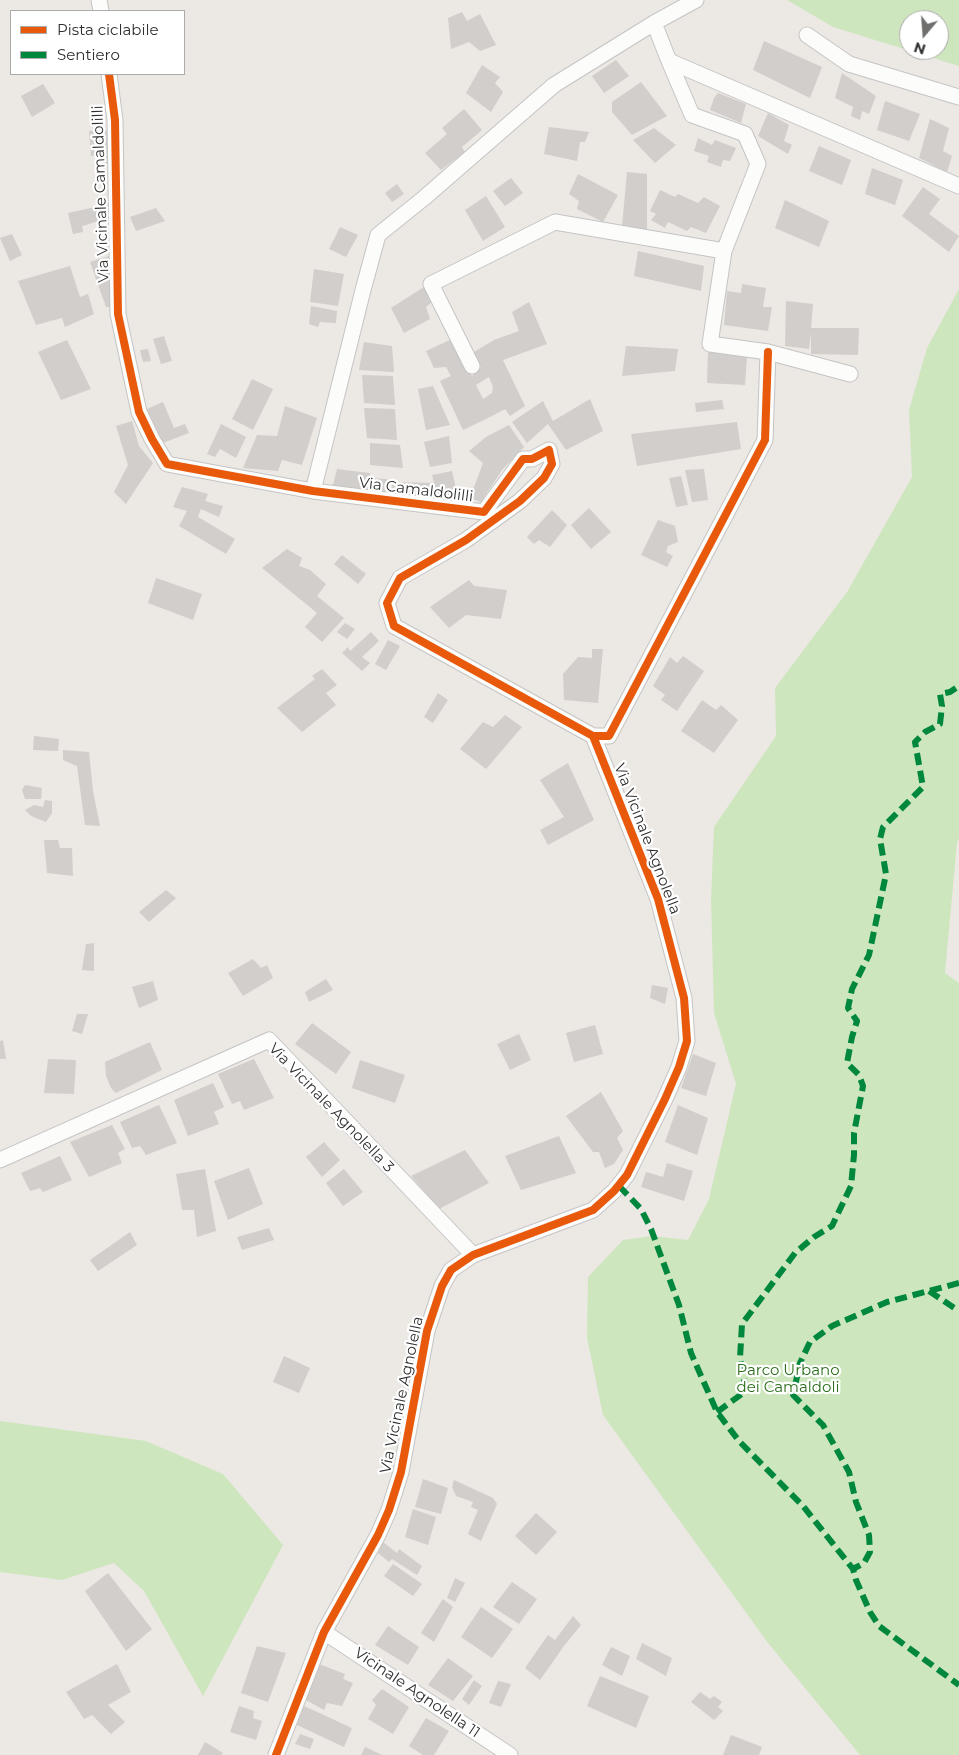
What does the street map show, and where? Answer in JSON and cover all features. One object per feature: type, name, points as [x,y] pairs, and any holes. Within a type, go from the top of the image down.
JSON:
[{"type":"street","points":[[313,491],[362,290],[378,235],[424,198],[554,85],[654,23],[696,0]]},
{"type":"street","points":[[654,23],[692,114],[745,134],[758,164],[724,251],[710,344],[768,352],[850,374]]},
{"type":"street","points":[[807,35],[849,64],[959,97]]},
{"type":"street","points":[[669,62],[959,186]]},
{"type":"street","name":"Via Vicinale Camaldolilli","points":[[109,75],[115,120],[118,314]]},
{"type":"street","points":[[472,366],[431,284],[555,222],[724,251]]},
{"type":"street","name":"Via Camaldolilli","points":[[118,314],[139,412],[167,464],[313,491],[484,512],[523,459],[532,459],[549,450],[552,464],[544,478],[526,495],[466,540],[400,578],[387,603],[394,626],[594,736]]},
{"type":"street","points":[[594,736],[609,736],[765,440],[768,352]]},
{"type":"street","name":"Via Vicinale Agnolella","points":[[277,1755],[324,1632],[378,1535],[389,1510],[401,1472],[427,1331],[442,1286],[451,1270],[473,1255],[593,1210],[614,1192],[627,1175],[679,1067],[687,1041],[684,998],[658,899],[594,736]]},
{"type":"street","name":"Via Vicinale Agnolella 3","points":[[0,1160],[269,1040],[473,1255]]},
{"type":"street","name":"Vicinale Agnolella 11","points":[[324,1632],[510,1755]]},
{"type":"green space","points":[[787,0],[959,0],[959,66],[940,60],[949,60],[949,10],[899,10],[899,47],[833,27]]},
{"type":"green space","name":"Parco Urbano dei Camaldoli","points":[[959,289],[959,838],[945,973],[959,983],[959,1755],[860,1755],[768,1643],[603,1415],[587,1338],[588,1277],[623,1240],[652,1236],[688,1240],[709,1199],[736,1084],[714,1013],[711,899],[714,827],[776,736],[775,688],[847,592],[912,477],[909,410],[927,348]]},
{"type":"green space","points":[[0,1421],[146,1441],[223,1474],[283,1545],[203,1696],[144,1591],[114,1563],[62,1580],[0,1572]]},
{"type":"building","points":[[462,12],[467,21],[480,14],[496,45],[480,51],[469,42],[451,49],[448,18]]},
{"type":"building","points":[[764,41],[822,67],[810,98],[753,70]]},
{"type":"building","points":[[616,60],[629,76],[604,93],[592,76]]},
{"type":"building","points":[[482,65],[500,77],[495,83],[503,92],[491,112],[466,93]]},
{"type":"building","points":[[842,73],[876,96],[869,114],[862,111],[860,120],[851,116],[853,107],[835,98]]},
{"type":"building","points":[[641,82],[667,116],[632,135],[612,112],[612,102]]},
{"type":"building","points":[[43,84],[55,103],[32,117],[21,96]]},
{"type":"building","points":[[718,93],[746,104],[741,123],[710,110]]},
{"type":"building","points":[[885,101],[920,114],[909,141],[877,130]]},
{"type":"building","points":[[464,109],[482,130],[462,147],[465,152],[441,170],[425,153],[447,134],[442,128]]},
{"type":"building","points":[[768,113],[789,125],[784,141],[792,145],[788,154],[758,136]]},
{"type":"building","points":[[930,119],[949,128],[943,151],[952,156],[947,172],[919,158]]},
{"type":"building","points":[[549,127],[589,132],[585,142],[580,142],[577,161],[544,154]]},
{"type":"building","points":[[654,128],[676,145],[655,163],[633,140]]},
{"type":"building","points":[[110,130],[111,164],[102,163],[103,155],[91,156],[89,131]]},
{"type":"building","points":[[698,138],[712,145],[715,140],[736,148],[730,161],[723,160],[721,167],[707,162],[709,156],[694,151]]},
{"type":"building","points":[[819,146],[851,160],[842,185],[809,171]]},
{"type":"building","points":[[872,168],[903,180],[895,205],[865,194]]},
{"type":"building","points":[[627,172],[647,174],[647,230],[622,226]]},
{"type":"building","points":[[578,174],[618,195],[603,222],[577,209],[579,201],[569,194]]},
{"type":"building","points":[[511,178],[523,193],[505,206],[493,191]]},
{"type":"building","points":[[397,184],[404,194],[392,202],[385,193]]},
{"type":"building","points":[[923,187],[940,199],[929,214],[959,236],[949,252],[902,216]]},
{"type":"building","points":[[660,190],[675,197],[678,194],[698,203],[704,197],[720,206],[706,233],[691,227],[687,231],[668,222],[665,228],[651,220],[656,214],[650,211]]},
{"type":"building","points":[[486,196],[505,227],[483,241],[465,210]]},
{"type":"building","points":[[785,200],[829,221],[819,247],[775,228]]},
{"type":"building","points":[[109,204],[109,218],[82,226],[83,232],[73,234],[68,213]]},
{"type":"building","points":[[156,208],[165,221],[136,231],[130,217]]},
{"type":"building","points":[[340,227],[358,235],[346,257],[329,249]]},
{"type":"building","points":[[12,234],[22,255],[10,261],[0,238]]},
{"type":"building","points":[[638,251],[704,266],[701,291],[634,276]]},
{"type":"building","points":[[109,256],[111,307],[106,307],[90,262]]},
{"type":"building","points":[[70,266],[80,297],[88,294],[94,314],[65,327],[62,318],[36,325],[18,281]]},
{"type":"building","points":[[314,269],[344,274],[338,306],[310,302]]},
{"type":"building","points":[[742,284],[766,288],[763,307],[772,307],[768,331],[724,325],[727,291],[741,293]]},
{"type":"building","points":[[424,287],[433,301],[426,307],[430,319],[404,333],[391,308]]},
{"type":"building","points":[[786,301],[813,304],[811,328],[859,328],[858,355],[811,354],[811,332],[809,349],[785,346]]},
{"type":"building","points":[[529,302],[547,344],[503,360],[525,406],[510,416],[505,409],[463,430],[440,381],[451,376],[446,367],[434,368],[426,351],[452,339],[472,376],[481,368],[474,352],[494,340],[519,331],[512,312]],"holes":[[[489,377],[493,387],[492,393],[483,399],[476,385]]]},
{"type":"building","points":[[311,306],[337,311],[336,323],[320,322],[318,327],[309,324]]},
{"type":"building","points":[[164,336],[172,361],[161,364],[153,339]]},
{"type":"building","points":[[67,340],[91,389],[61,400],[38,352]]},
{"type":"building","points":[[364,342],[392,346],[394,372],[359,370]]},
{"type":"building","points":[[626,346],[678,349],[675,371],[622,376]]},
{"type":"building","points":[[148,349],[151,361],[143,362],[140,350]]},
{"type":"building","points":[[708,352],[747,357],[745,385],[707,383]]},
{"type":"building","points":[[362,375],[393,376],[395,405],[364,403]]},
{"type":"building","points":[[252,379],[273,389],[253,430],[232,419]]},
{"type":"building","points":[[433,386],[450,425],[426,430],[418,389]]},
{"type":"building","points":[[590,399],[603,431],[566,450],[548,424],[527,443],[512,422],[543,401],[553,421]]},
{"type":"building","points":[[722,400],[724,409],[696,412],[695,403]]},
{"type":"building","points":[[163,402],[174,428],[185,424],[189,433],[163,443],[147,409]]},
{"type":"building","points":[[285,406],[317,418],[302,465],[282,460],[278,471],[243,468],[257,435],[277,436]]},
{"type":"building","points":[[364,408],[395,409],[397,440],[367,438]]},
{"type":"building","points":[[132,421],[139,446],[153,463],[126,504],[114,492],[128,465],[116,426]]},
{"type":"building","points":[[737,422],[741,449],[637,466],[631,434]]},
{"type":"building","points":[[221,424],[246,437],[236,458],[220,449],[215,457],[207,454]]},
{"type":"building","points":[[509,425],[524,447],[502,470],[481,502],[470,498],[483,463],[469,451],[486,437]]},
{"type":"building","points":[[449,436],[452,463],[430,467],[424,442]]},
{"type":"building","points":[[370,443],[400,445],[403,468],[370,465]]},
{"type":"building","points":[[337,469],[370,473],[370,478],[387,479],[386,493],[333,485]]},
{"type":"building","points":[[704,469],[708,500],[692,502],[685,470]]},
{"type":"building","points":[[452,471],[458,498],[391,493],[393,482],[434,483],[432,475]]},
{"type":"building","points":[[681,476],[688,505],[676,507],[669,478]]},
{"type":"building","points":[[182,487],[208,494],[205,501],[223,506],[219,517],[201,509],[198,517],[235,539],[226,554],[179,526],[187,511],[173,507]]},
{"type":"building","points":[[589,508],[611,532],[591,549],[571,525]]},
{"type":"building","points":[[552,510],[567,525],[550,547],[539,540],[534,544],[527,537]]},
{"type":"building","points":[[658,520],[675,526],[678,542],[668,546],[666,552],[673,556],[667,567],[641,555]]},
{"type":"building","points":[[287,549],[302,558],[299,566],[310,570],[326,584],[317,596],[344,618],[322,642],[305,627],[317,613],[262,568]]},
{"type":"building","points":[[342,555],[366,574],[358,584],[334,564]]},
{"type":"building","points":[[156,578],[202,594],[193,620],[148,603]]},
{"type":"building","points":[[469,580],[474,586],[507,590],[501,619],[466,615],[449,628],[430,607]]},
{"type":"building","points":[[345,623],[355,629],[347,639],[337,632]]},
{"type":"building","points":[[371,632],[379,641],[362,657],[370,663],[362,671],[342,653],[348,647],[350,651]]},
{"type":"building","points":[[388,640],[400,646],[386,670],[375,664]]},
{"type":"building","points":[[592,649],[603,649],[598,703],[564,700],[563,674],[578,657],[592,658]]},
{"type":"building","points":[[683,656],[704,671],[677,711],[661,700],[665,695],[653,686],[670,657],[677,663]]},
{"type":"building","points":[[322,669],[337,685],[326,693],[336,705],[302,732],[277,708],[315,679],[312,676]]},
{"type":"building","points":[[438,693],[448,700],[433,723],[424,717]]},
{"type":"building","points":[[702,700],[716,710],[721,705],[738,720],[714,753],[681,731]]},
{"type":"building","points":[[505,715],[522,727],[486,769],[460,749],[483,722],[493,727]]},
{"type":"building","points":[[34,736],[59,739],[58,751],[33,750]]},
{"type":"building","points":[[63,750],[89,752],[93,791],[100,826],[85,825],[77,766],[63,760]]},
{"type":"building","points":[[568,763],[594,820],[548,845],[540,830],[564,817],[540,780]]},
{"type":"building","points":[[25,785],[42,788],[41,799],[25,799],[22,790]]},
{"type":"building","points":[[45,800],[52,801],[52,813],[46,822],[31,816],[25,810],[34,805],[43,807]]},
{"type":"building","points":[[44,840],[58,840],[60,848],[72,848],[73,876],[47,873]]},
{"type":"building","points":[[166,890],[176,898],[149,922],[139,912]]},
{"type":"building","points":[[94,943],[94,971],[82,970],[86,944]]},
{"type":"building","points":[[253,959],[261,968],[267,965],[273,978],[243,996],[228,973]]},
{"type":"building","points":[[326,979],[333,990],[309,1002],[305,992]]},
{"type":"building","points":[[153,981],[158,1000],[139,1008],[132,987]]},
{"type":"building","points":[[652,985],[668,988],[665,1004],[650,998]]},
{"type":"building","points":[[77,1014],[88,1014],[82,1034],[72,1031]]},
{"type":"building","points":[[312,1023],[351,1052],[336,1074],[295,1044]]},
{"type":"building","points":[[595,1025],[603,1054],[574,1062],[566,1033]]},
{"type":"building","points":[[519,1034],[531,1060],[510,1070],[497,1044]]},
{"type":"building","points":[[3,1040],[6,1059],[0,1059],[0,1041]]},
{"type":"building","points":[[150,1042],[162,1070],[116,1093],[111,1088],[106,1076],[105,1062]]},
{"type":"building","points":[[693,1054],[716,1063],[706,1096],[681,1088]]},
{"type":"building","points":[[48,1059],[76,1060],[74,1094],[44,1093]]},
{"type":"building","points":[[254,1059],[274,1098],[244,1110],[240,1101],[232,1104],[218,1074]]},
{"type":"building","points":[[360,1060],[405,1075],[395,1103],[352,1088]]},
{"type":"building","points":[[213,1083],[224,1107],[214,1112],[219,1124],[188,1136],[174,1100]]},
{"type":"building","points":[[601,1092],[623,1131],[617,1138],[623,1150],[614,1164],[605,1168],[599,1152],[593,1152],[566,1116]]},
{"type":"building","points":[[159,1105],[177,1143],[146,1155],[140,1146],[132,1148],[120,1122]]},
{"type":"building","points":[[678,1105],[708,1118],[697,1155],[665,1142]]},
{"type":"building","points":[[112,1125],[125,1149],[118,1153],[122,1163],[89,1177],[70,1142]]},
{"type":"building","points":[[559,1136],[576,1173],[521,1190],[505,1156]]},
{"type":"building","points":[[324,1142],[340,1160],[322,1177],[306,1157]]},
{"type":"building","points":[[465,1150],[489,1183],[439,1209],[411,1176]]},
{"type":"building","points":[[60,1156],[72,1180],[43,1192],[40,1188],[30,1191],[21,1173]]},
{"type":"building","points":[[667,1163],[693,1171],[684,1201],[641,1187],[646,1172],[663,1177]]},
{"type":"building","points":[[249,1168],[263,1204],[228,1220],[214,1181]]},
{"type":"building","points":[[205,1169],[216,1231],[197,1237],[194,1210],[182,1210],[176,1174]]},
{"type":"building","points":[[344,1169],[363,1192],[343,1206],[326,1183]]},
{"type":"building","points":[[269,1228],[274,1240],[242,1250],[237,1237]]},
{"type":"building","points":[[130,1232],[137,1245],[98,1271],[90,1260]]},
{"type":"building","points":[[284,1356],[310,1368],[299,1393],[273,1382]]},
{"type":"building","points":[[423,1479],[448,1488],[441,1514],[415,1507]]},
{"type":"building","points":[[454,1480],[493,1498],[497,1504],[481,1541],[468,1534],[478,1510],[471,1507],[473,1502],[456,1496],[452,1487]]},
{"type":"building","points":[[413,1509],[436,1517],[428,1545],[405,1537]]},
{"type":"building","points":[[536,1513],[557,1532],[536,1555],[515,1536]]},
{"type":"building","points":[[383,1542],[397,1553],[399,1549],[422,1566],[417,1575],[392,1559],[389,1562],[378,1553]]},
{"type":"building","points":[[393,1564],[422,1584],[413,1596],[384,1576]]},
{"type":"building","points":[[108,1573],[152,1629],[126,1651],[85,1591]]},
{"type":"building","points":[[455,1578],[465,1583],[455,1602],[447,1598]]},
{"type":"building","points":[[512,1582],[537,1599],[519,1624],[493,1607]]},
{"type":"building","points":[[443,1599],[453,1607],[434,1642],[421,1633]]},
{"type":"building","points":[[481,1607],[513,1629],[492,1658],[461,1637]]},
{"type":"building","points":[[573,1616],[581,1625],[540,1680],[525,1668],[548,1635],[555,1640]]},
{"type":"building","points":[[388,1626],[419,1647],[408,1665],[375,1645]]},
{"type":"building","points":[[642,1643],[672,1658],[666,1676],[636,1659]]},
{"type":"building","points":[[257,1646],[286,1653],[268,1702],[241,1693]]},
{"type":"building","points":[[611,1647],[630,1656],[622,1676],[602,1665]]},
{"type":"building","points":[[448,1658],[473,1676],[453,1701],[428,1685]]},
{"type":"building","points":[[117,1664],[131,1692],[108,1705],[125,1722],[111,1734],[92,1715],[84,1719],[66,1692]]},
{"type":"building","points":[[319,1664],[345,1674],[343,1679],[353,1683],[342,1706],[327,1703],[324,1710],[304,1699]]},
{"type":"building","points":[[600,1676],[649,1696],[636,1728],[587,1706]]},
{"type":"building","points":[[474,1680],[482,1686],[469,1705],[462,1699]]},
{"type":"building","points":[[498,1681],[511,1684],[501,1707],[489,1703]]},
{"type":"building","points":[[382,1689],[409,1707],[393,1734],[368,1719],[376,1705],[372,1700]]},
{"type":"building","points":[[700,1692],[710,1699],[714,1696],[722,1702],[718,1707],[723,1711],[714,1720],[691,1702]]},
{"type":"building","points":[[239,1706],[254,1711],[253,1718],[262,1721],[256,1740],[230,1732]]},
{"type":"building","points":[[304,1706],[352,1728],[344,1747],[297,1725]]},
{"type":"building","points":[[426,1718],[449,1731],[434,1755],[423,1755],[409,1746]]},
{"type":"building","points":[[300,1734],[314,1739],[310,1749],[295,1744]]},
{"type":"building","points":[[731,1735],[762,1747],[759,1755],[723,1755]]},
{"type":"building","points":[[205,1742],[223,1753],[221,1755],[198,1755]]},
{"type":"building","points":[[365,1747],[382,1755],[361,1755]]},
{"type":"marked path","points":[[717,1412],[746,1391],[740,1358],[742,1324],[795,1253],[814,1237],[832,1226],[851,1186],[854,1133],[863,1086],[859,1075],[847,1063],[857,1021],[848,1008],[852,989],[869,955],[886,874],[880,839],[883,827],[923,787],[915,742],[925,732],[940,724],[942,706],[940,694],[950,692],[959,686]]},
{"type":"marked path","points":[[619,1186],[641,1209],[651,1229],[679,1305],[691,1353],[717,1412],[739,1441],[803,1506],[853,1569]]},
{"type":"marked path","points":[[959,1283],[887,1302],[832,1326],[810,1342],[800,1363],[793,1395],[823,1425],[849,1472],[856,1502],[869,1535],[870,1552],[864,1563],[853,1569],[870,1612],[879,1626],[959,1685]]},
{"type":"marked path","points":[[929,1291],[959,1311]]},
{"type":"cycle path","points":[[109,75],[115,120],[118,314],[139,412],[167,464],[313,491],[484,512],[523,459],[532,459],[549,450],[552,464],[544,478],[520,501],[466,540],[400,578],[387,603],[394,626],[593,736],[609,736],[765,440],[768,352]]},
{"type":"cycle path","points":[[276,1755],[324,1632],[378,1535],[389,1510],[401,1472],[427,1331],[442,1286],[451,1270],[473,1255],[593,1210],[614,1191],[627,1175],[679,1067],[687,1041],[684,998],[658,899],[593,736]]}]
